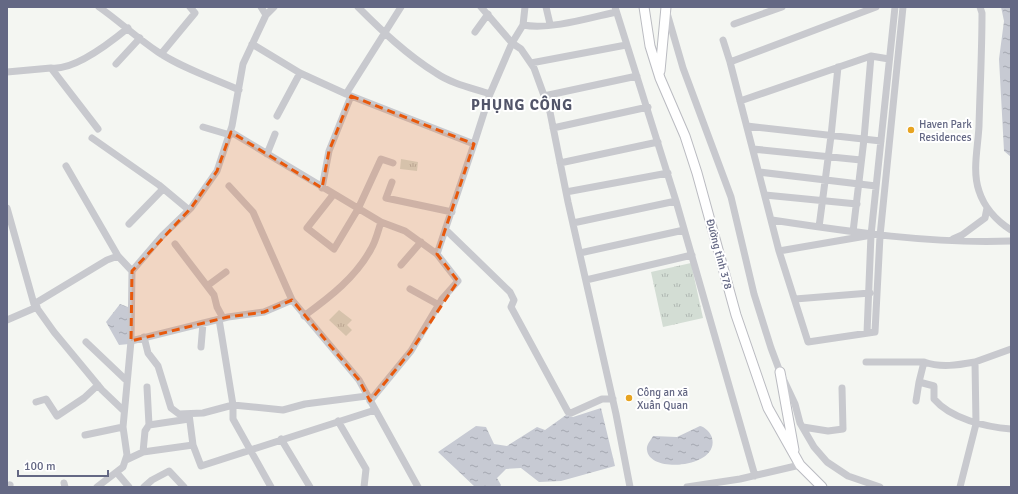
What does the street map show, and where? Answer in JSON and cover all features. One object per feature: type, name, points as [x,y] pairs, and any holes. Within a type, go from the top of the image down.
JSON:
[{"type":"main road","name":"Đường tỉnh 378","points":[[644,7],[650,46],[660,78],[685,136],[697,173],[736,315],[768,408],[800,465],[822,487]]},
{"type":"main road","points":[[660,78],[666,7]]},
{"type":"main road","points":[[780,372],[795,456]]},
{"type":"street","points":[[99,7],[161,54],[203,75],[239,90]]},
{"type":"street","points":[[161,54],[195,14],[190,7]]},
{"type":"street","points":[[261,7],[266,14]]},
{"type":"street","points":[[97,487],[123,467],[127,455],[123,427],[131,341],[132,271],[162,236],[189,210],[217,171],[230,133],[243,64],[266,14],[274,7]]},
{"type":"street","points":[[358,7],[385,34],[436,73],[451,81],[490,94]]},
{"type":"street","points":[[322,188],[329,151],[349,95],[385,34],[388,25],[402,7]]},
{"type":"street","points":[[481,7],[531,63],[550,112],[566,192],[613,399],[630,487]]},
{"type":"street","points":[[437,254],[490,94],[512,43],[523,25],[525,7]]},
{"type":"street","points":[[546,7],[550,24]]},
{"type":"street","points":[[666,7],[683,68],[731,197],[754,294],[780,372],[795,404],[803,427],[814,447],[827,462],[848,476],[880,487]]},
{"type":"street","points":[[734,24],[782,7]]},
{"type":"street","points":[[730,62],[876,7]]},
{"type":"street","points":[[867,333],[867,293],[871,235],[894,7]]},
{"type":"street","points":[[723,40],[779,251],[808,342],[875,332],[880,236],[903,7]]},
{"type":"street","points":[[980,7],[982,13],[981,69],[976,171],[978,190],[987,208],[1002,224],[1011,230]]},
{"type":"street","points":[[523,25],[532,26],[550,24],[616,10],[668,173],[755,476]]},
{"type":"street","points":[[476,32],[488,14]]},
{"type":"street","points":[[7,72],[51,68],[59,69],[73,64],[106,47],[128,28]]},
{"type":"street","points":[[116,64],[140,38]]},
{"type":"street","points":[[252,44],[300,74],[474,144]]},
{"type":"street","points":[[531,63],[626,44]]},
{"type":"street","points":[[740,101],[870,56],[888,59]]},
{"type":"street","points":[[853,232],[864,139],[870,56]]},
{"type":"street","points":[[820,227],[838,67]]},
{"type":"street","points":[[51,68],[98,129]]},
{"type":"street","points":[[277,116],[300,74]]},
{"type":"street","points":[[544,96],[637,76]]},
{"type":"street","points":[[553,128],[648,107]]},
{"type":"street","points":[[747,126],[881,141]]},
{"type":"street","points":[[149,425],[189,417],[233,405],[283,410],[305,404],[369,399],[411,351],[439,305],[458,281],[437,254],[405,231],[381,222],[230,133],[203,127]]},
{"type":"street","points":[[267,154],[275,134]]},
{"type":"street","points":[[92,138],[163,189],[189,210]]},
{"type":"street","points":[[560,162],[658,142]]},
{"type":"street","points":[[753,149],[861,160]]},
{"type":"street","points":[[333,195],[307,228],[334,249],[358,209],[381,159],[393,163]]},
{"type":"street","points":[[66,166],[118,256],[132,271]]},
{"type":"street","points":[[759,172],[876,186]]},
{"type":"street","points":[[566,192],[668,173]]},
{"type":"street","points":[[392,182],[386,198],[452,212]]},
{"type":"street","points":[[229,186],[253,212],[292,300],[358,380],[418,487]]},
{"type":"street","points":[[129,224],[163,189]]},
{"type":"street","points":[[765,195],[856,204]]},
{"type":"street","points":[[573,223],[676,201]]},
{"type":"street","points":[[7,208],[35,306],[54,332],[98,385],[124,411]]},
{"type":"street","points":[[949,240],[962,235],[985,218],[987,208]]},
{"type":"street","points":[[772,220],[880,236],[949,240],[1011,241]]},
{"type":"street","points":[[304,316],[333,295],[355,272],[372,247],[381,222]]},
{"type":"street","points":[[446,230],[510,292],[514,300],[510,307],[568,412],[571,413],[602,398],[613,399]]},
{"type":"street","points":[[580,253],[684,230]]},
{"type":"street","points":[[779,251],[871,235]]},
{"type":"street","points":[[401,265],[421,242]]},
{"type":"street","points":[[174,244],[214,295],[221,319],[233,405],[233,419],[271,487]]},
{"type":"street","points":[[586,280],[692,255]]},
{"type":"street","points":[[7,320],[35,306],[107,260],[118,256]]},
{"type":"street","points":[[207,286],[226,272]]},
{"type":"street","points":[[410,289],[439,305]]},
{"type":"street","points":[[795,299],[876,292]]},
{"type":"street","points":[[131,341],[221,319],[264,312],[292,300]]},
{"type":"street","points":[[201,347],[203,323]]},
{"type":"street","points":[[144,337],[148,353],[158,366],[171,408],[179,414],[189,417]]},
{"type":"street","points":[[86,342],[127,381]]},
{"type":"street","points":[[866,362],[924,362],[934,365],[954,366],[975,362],[1011,349]]},
{"type":"street","points":[[916,401],[918,382],[924,362]]},
{"type":"street","points":[[960,487],[976,424],[975,362]]},
{"type":"street","points":[[918,382],[934,386],[934,399],[941,407],[976,424],[1011,429]]},
{"type":"street","points":[[36,402],[46,399],[57,416],[84,398],[98,385]]},
{"type":"street","points":[[144,452],[145,431],[149,425],[147,387]]},
{"type":"street","points":[[803,427],[828,431],[843,429],[842,388]]},
{"type":"street","points":[[189,417],[194,445],[201,466],[375,410]]},
{"type":"street","points":[[338,421],[366,469],[364,487]]},
{"type":"street","points":[[85,435],[123,427]]},
{"type":"street","points":[[281,439],[310,487]]},
{"type":"street","points":[[126,460],[144,452],[194,445]]},
{"type":"street","points":[[686,487],[755,476],[800,465]]},
{"type":"street","points":[[144,487],[152,480],[168,471],[184,487]]},
{"type":"street","points":[[117,473],[129,487]]},
{"type":"highlighted area","points":[[351,96],[474,144],[437,254],[458,281],[411,351],[370,401],[359,380],[292,300],[264,312],[228,317],[131,341],[132,271],[191,208],[217,171],[231,132],[322,188],[329,151]]},
{"type":"green space","points":[[401,159],[418,162],[417,171],[400,169]]},
{"type":"green space","points":[[691,263],[703,318],[663,327],[651,272]]},
{"type":"green space","points":[[339,310],[352,320],[347,325],[352,330],[346,336],[329,320]]},
{"type":"water","points":[[1001,7],[1011,7],[1011,157],[1004,151],[999,59],[1004,21]]},
{"type":"water","points":[[120,304],[128,307],[129,344],[119,345],[106,322]]},
{"type":"water","points":[[601,408],[615,466],[561,481],[539,482],[521,468],[506,469],[497,478],[501,485],[500,487],[475,487],[438,452],[476,426],[486,427],[494,444],[507,446],[537,427],[545,430],[566,415],[573,417]]},
{"type":"water","points":[[700,426],[708,430],[712,438],[712,448],[706,456],[695,461],[671,465],[651,458],[647,448],[653,436],[677,437]]},
{"type":"place","name":"Haven Park Residences","points":[[911,130]]},
{"type":"place","name":"Công an xã Xuân Quan","points":[[629,398]]},
{"type":"district","name":"PHỤNG CÔNG","points":[[522,105]]}]
